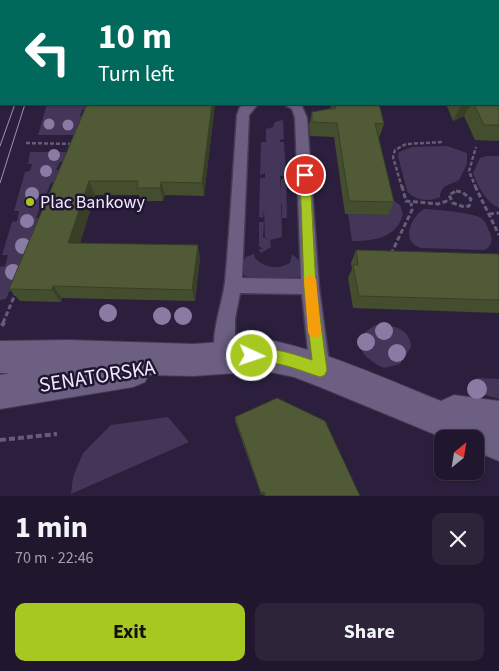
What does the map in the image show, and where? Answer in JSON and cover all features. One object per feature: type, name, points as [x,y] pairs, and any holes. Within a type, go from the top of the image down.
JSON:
[{"type":"street","name":"SENATORSKA","points":[[1,341],[209,359]]},
{"type":"street","name":"SENATORSKA","points":[[0,392],[209,359],[265,355],[294,361],[320,370],[499,442]]},
{"type":"street","name":"SENATORSKA","points":[[418,408],[499,419]]},
{"type":"lane","points":[[209,359],[226,319],[234,285],[243,115],[244,110],[251,105]]},
{"type":"lane","points":[[292,105],[297,107],[301,118],[310,287],[320,370]]},
{"type":"lane","points":[[234,285],[310,287]]},
{"type":"path","points":[[443,142],[406,144],[400,146],[393,154],[404,198],[411,203],[438,204],[450,200]]},
{"type":"path","points":[[26,144],[77,144],[74,153]]},
{"type":"path","points":[[476,147],[469,171],[499,235]]},
{"type":"path","points":[[462,192],[471,199],[472,203],[464,207],[453,204],[450,200],[452,193],[462,192]]},
{"type":"path","points":[[391,254],[412,210],[411,203]]},
{"type":"path","points":[[488,214],[499,214]]},
{"type":"path","points":[[1,341],[17,289]]},
{"type":"path","points":[[0,440],[57,434]]},
{"type":"shaded area","points":[[47,105],[84,106],[86,108],[82,110],[80,116],[83,116],[75,135],[38,135]]},
{"type":"shaded area","points":[[283,120],[284,139],[280,140],[280,142],[284,142],[286,176],[280,176],[280,192],[281,179],[286,179],[287,218],[282,218],[282,204],[276,201],[281,204],[282,237],[270,240],[271,247],[261,253],[260,249],[263,249],[259,246],[259,222],[264,222],[263,237],[268,239],[265,237],[264,210],[263,218],[259,217],[260,178],[265,178],[265,173],[260,175],[261,142],[266,142],[266,129],[273,127],[275,122]]},
{"type":"shaded area","points":[[447,146],[467,153],[467,164],[459,180],[444,187],[440,197],[436,199],[422,200],[414,197],[407,191],[398,156],[399,152],[412,147]]},
{"type":"shaded area","points":[[30,152],[68,152],[64,162],[60,162],[56,170],[61,170],[55,182],[51,183],[46,194],[50,194],[44,208],[40,208],[36,218],[40,218],[6,299],[0,300],[0,267],[5,266],[8,255],[2,255],[12,222],[17,221],[19,211],[14,211],[25,172],[30,171],[32,164],[28,164]]},
{"type":"shaded area","points":[[499,156],[499,208],[483,194],[473,173],[480,158]]},
{"type":"shaded area","points":[[391,199],[400,205],[403,214],[396,228],[384,237],[352,241],[348,214],[387,215]]},
{"type":"shaded area","points":[[424,209],[444,210],[481,218],[490,233],[492,241],[490,245],[485,250],[421,248],[414,245],[409,234],[410,229],[415,217]]},
{"type":"shaded area","points":[[254,254],[255,258],[267,266],[281,267],[290,263],[292,254],[302,263],[302,275],[298,278],[283,281],[256,279],[244,275],[242,264],[246,257]]},
{"type":"shaded area","points":[[376,325],[400,329],[408,336],[411,347],[400,364],[384,368],[364,354],[360,342],[362,336]]},
{"type":"shaded area","points":[[477,378],[499,379],[499,399],[471,391],[469,386]]},
{"type":"shaded area","points":[[168,417],[189,442],[71,494],[73,477],[83,453],[111,425]]},
{"type":"building","points":[[87,105],[212,105],[202,183],[161,182],[160,188],[137,188],[138,181],[89,181],[68,243],[198,245],[192,290],[53,286],[52,290],[9,289]]},
{"type":"building","points":[[335,105],[379,105],[384,124],[375,123],[394,202],[349,201],[337,123],[312,122],[312,112],[336,108]]},
{"type":"building","points":[[474,105],[499,105],[499,125],[484,125]]},
{"type":"building","points":[[356,250],[498,254],[499,300],[359,296],[353,265],[358,265]]},
{"type":"building","points":[[277,398],[325,421],[360,496],[265,496],[264,492],[261,493],[235,417]]},
{"type":"tram line","points":[[0,146],[15,105]]},
{"type":"tram line","points":[[0,183],[25,105]]},
{"type":"slow traffic","points":[[310,279],[315,332]]},
{"type":"place","name":"Plac Bankowy","points":[[30,202]]},
{"type":"route","points":[[252,356],[265,355],[294,361],[320,370],[310,287],[305,175]]}]
